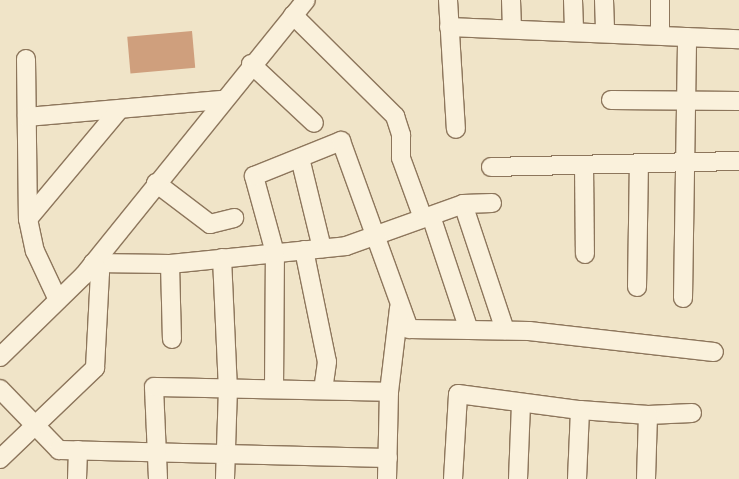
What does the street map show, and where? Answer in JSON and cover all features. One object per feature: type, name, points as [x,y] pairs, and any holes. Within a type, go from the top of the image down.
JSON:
[{"type":"street","points":[[0,357],[93,263],[251,64],[306,0]]},
{"type":"street","points":[[448,0],[456,129]]},
{"type":"street","points":[[511,0],[512,29]]},
{"type":"street","points":[[572,0],[574,32]]},
{"type":"street","points":[[604,0],[605,33]]},
{"type":"street","points":[[660,0],[660,36]]},
{"type":"street","points":[[293,15],[395,116],[401,135],[401,158],[427,217],[469,330]]},
{"type":"street","points":[[449,27],[739,39]]},
{"type":"street","points":[[683,298],[687,37]]},
{"type":"street","points":[[26,59],[28,219],[35,251],[58,300]]},
{"type":"street","points":[[251,64],[314,123]]},
{"type":"street","points":[[27,117],[223,100]]},
{"type":"street","points":[[611,100],[739,101]]},
{"type":"street","points":[[28,219],[120,108]]},
{"type":"street","points":[[274,389],[275,253],[254,176],[341,141],[373,237],[409,329],[505,330],[714,352]]},
{"type":"street","points":[[300,158],[322,248]]},
{"type":"street","points":[[491,167],[739,161]]},
{"type":"street","points":[[637,288],[639,164]]},
{"type":"street","points":[[584,165],[586,254]]},
{"type":"street","points":[[156,183],[210,224],[234,218]]},
{"type":"street","points":[[93,263],[170,264],[346,246],[463,204],[492,203]]},
{"type":"street","points":[[463,204],[505,330]]},
{"type":"street","points":[[304,250],[327,362],[323,390]]},
{"type":"street","points":[[222,258],[228,388],[224,454],[225,479]]},
{"type":"street","points":[[0,459],[95,368],[100,273],[93,263]]},
{"type":"street","points":[[170,264],[172,340]]},
{"type":"street","points":[[387,479],[389,392],[400,304]]},
{"type":"street","points":[[158,479],[154,387],[389,392]]},
{"type":"street","points":[[0,389],[59,450],[388,458]]},
{"type":"street","points":[[453,479],[458,394],[580,410],[648,415],[692,412]]},
{"type":"street","points":[[518,479],[521,403]]},
{"type":"street","points":[[577,479],[580,410]]},
{"type":"street","points":[[646,479],[648,415]]},
{"type":"street","points":[[78,450],[78,479]]},
{"type":"building","points":[[192,31],[195,68],[130,74],[127,37]]}]
